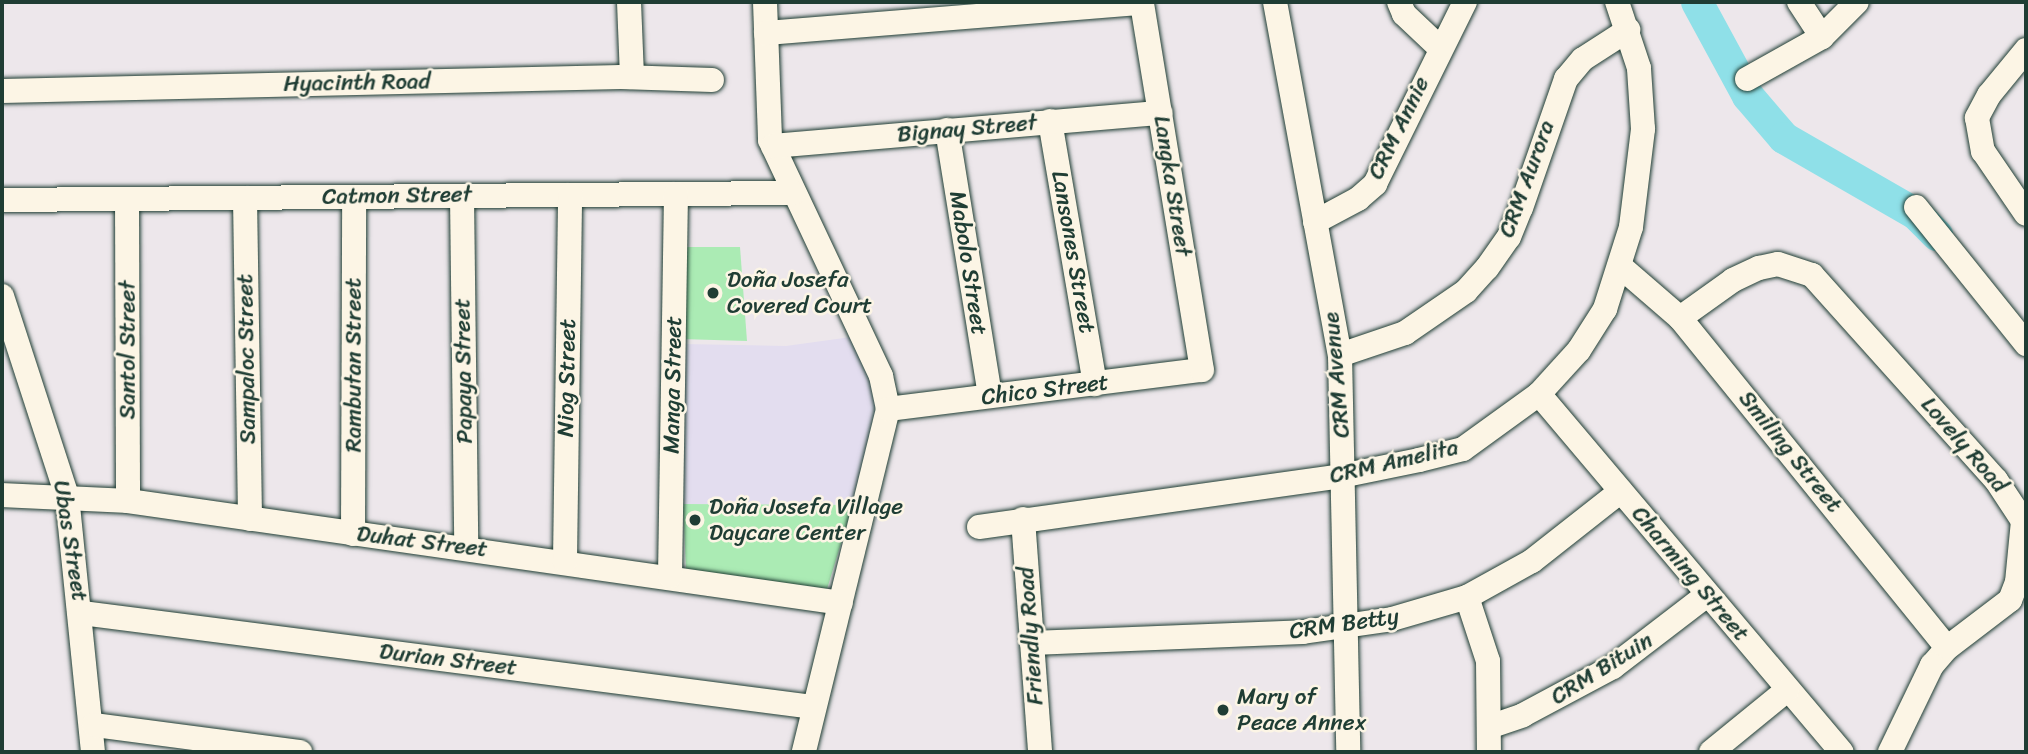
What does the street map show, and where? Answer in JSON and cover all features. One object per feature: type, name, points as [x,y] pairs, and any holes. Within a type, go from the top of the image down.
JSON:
[{"type":"street","points":[[629,2],[632,77]]},
{"type":"street","points":[[765,2],[773,146],[881,376],[888,409],[804,752]]},
{"type":"street","points":[[766,33],[1142,2]]},
{"type":"street","name":"Langka Street","points":[[1142,2],[1202,370]]},
{"type":"street","name":"CRM Avenue","points":[[1275,2],[1340,355],[1345,438],[1341,475],[1349,752]]},
{"type":"street","points":[[1399,2],[1404,14],[1439,47]]},
{"type":"street","name":"CRM Annie","points":[[1315,222],[1350,205],[1375,184],[1439,47],[1465,2]]},
{"type":"street","name":"CRM Amelita","points":[[979,527],[1341,475],[1463,449],[1539,394],[1579,350],[1605,309],[1621,267],[1643,129],[1639,68],[1618,2]]},
{"type":"street","points":[[1799,2],[1822,37]]},
{"type":"street","points":[[1747,79],[1822,37],[1857,2]]},
{"type":"street","name":"CRM Aurora","points":[[1340,355],[1405,332],[1466,291],[1487,268],[1517,217],[1566,79],[1599,47],[1628,30]]},
{"type":"street","points":[[2026,50],[1989,95],[1977,118],[1983,151],[2026,214]]},
{"type":"street","name":"Hyacinth Road","points":[[2,91],[632,77],[712,80]]},
{"type":"street","name":"Bignay Street","points":[[773,146],[1161,113]]},
{"type":"street","name":"Lansones Street","points":[[1050,121],[1096,384]]},
{"type":"street","name":"Mabolo Street","points":[[947,130],[990,396]]},
{"type":"street","name":"Catmon Street","points":[[2,200],[793,193]]},
{"type":"street","name":"Manga Street","points":[[670,576],[676,194]]},
{"type":"street","name":"Niog Street","points":[[565,561],[569,195]]},
{"type":"street","name":"Papaya Street","points":[[462,196],[466,547]]},
{"type":"street","name":"Rambutan Street","points":[[353,534],[354,197]]},
{"type":"street","name":"Sampaloc Street","points":[[245,198],[250,519]]},
{"type":"street","name":"Santol Street","points":[[127,199],[128,501]]},
{"type":"street","points":[[1916,207],[2026,344]]},
{"type":"street","name":"Lovely Road","points":[[1680,318],[1733,280],[1759,268],[1778,264],[1812,275],[1996,480],[2023,521],[2017,582],[1997,613],[1947,648],[1916,695],[1890,752]]},
{"type":"street","name":"Smiling Street","points":[[1621,267],[1680,318],[1947,648]]},
{"type":"street","name":"Ubas Street","points":[[2,296],[67,496],[94,725],[93,752]]},
{"type":"street","name":"Chico Street","points":[[888,409],[1202,370]]},
{"type":"street","name":"Charming Street","points":[[1539,394],[1842,752]]},
{"type":"street","name":"CRM Betty","points":[[1032,643],[1344,628],[1392,619],[1467,597],[1532,561],[1620,491]]},
{"type":"street","name":"Duhat Street","points":[[2,495],[128,501],[670,576],[841,603]]},
{"type":"street","name":"Friendly Road","points":[[1024,519],[1040,752]]},
{"type":"street","name":"CRM Bituin","points":[[1489,727],[1523,715],[1613,667],[1707,595]]},
{"type":"street","points":[[1467,597],[1488,661],[1489,752]]},
{"type":"street","name":"Durian Street","points":[[82,613],[814,707]]},
{"type":"street","points":[[1711,752],[1787,690]]},
{"type":"street","points":[[94,725],[300,752]]},
{"type":"shaded area","points":[[851,337],[879,399],[853,505],[683,504],[682,344],[786,346]]},
{"type":"green space","name":"Doña Josefa Covered Court","points":[[682,247],[740,247],[747,341],[681,339]]},
{"type":"green space","points":[[683,504],[853,505],[827,589],[686,569]]},
{"type":"waterway","points":[[1697,2],[1748,96],[1784,138],[1916,214],[1937,235]]},
{"type":"place","name":"Doña Josefa Covered Court","points":[[713,293]]},
{"type":"place","name":"Doña Josefa Village Daycare Center","points":[[695,520]]},
{"type":"place","name":"Mary of Peace Annex","points":[[1223,710]]}]
